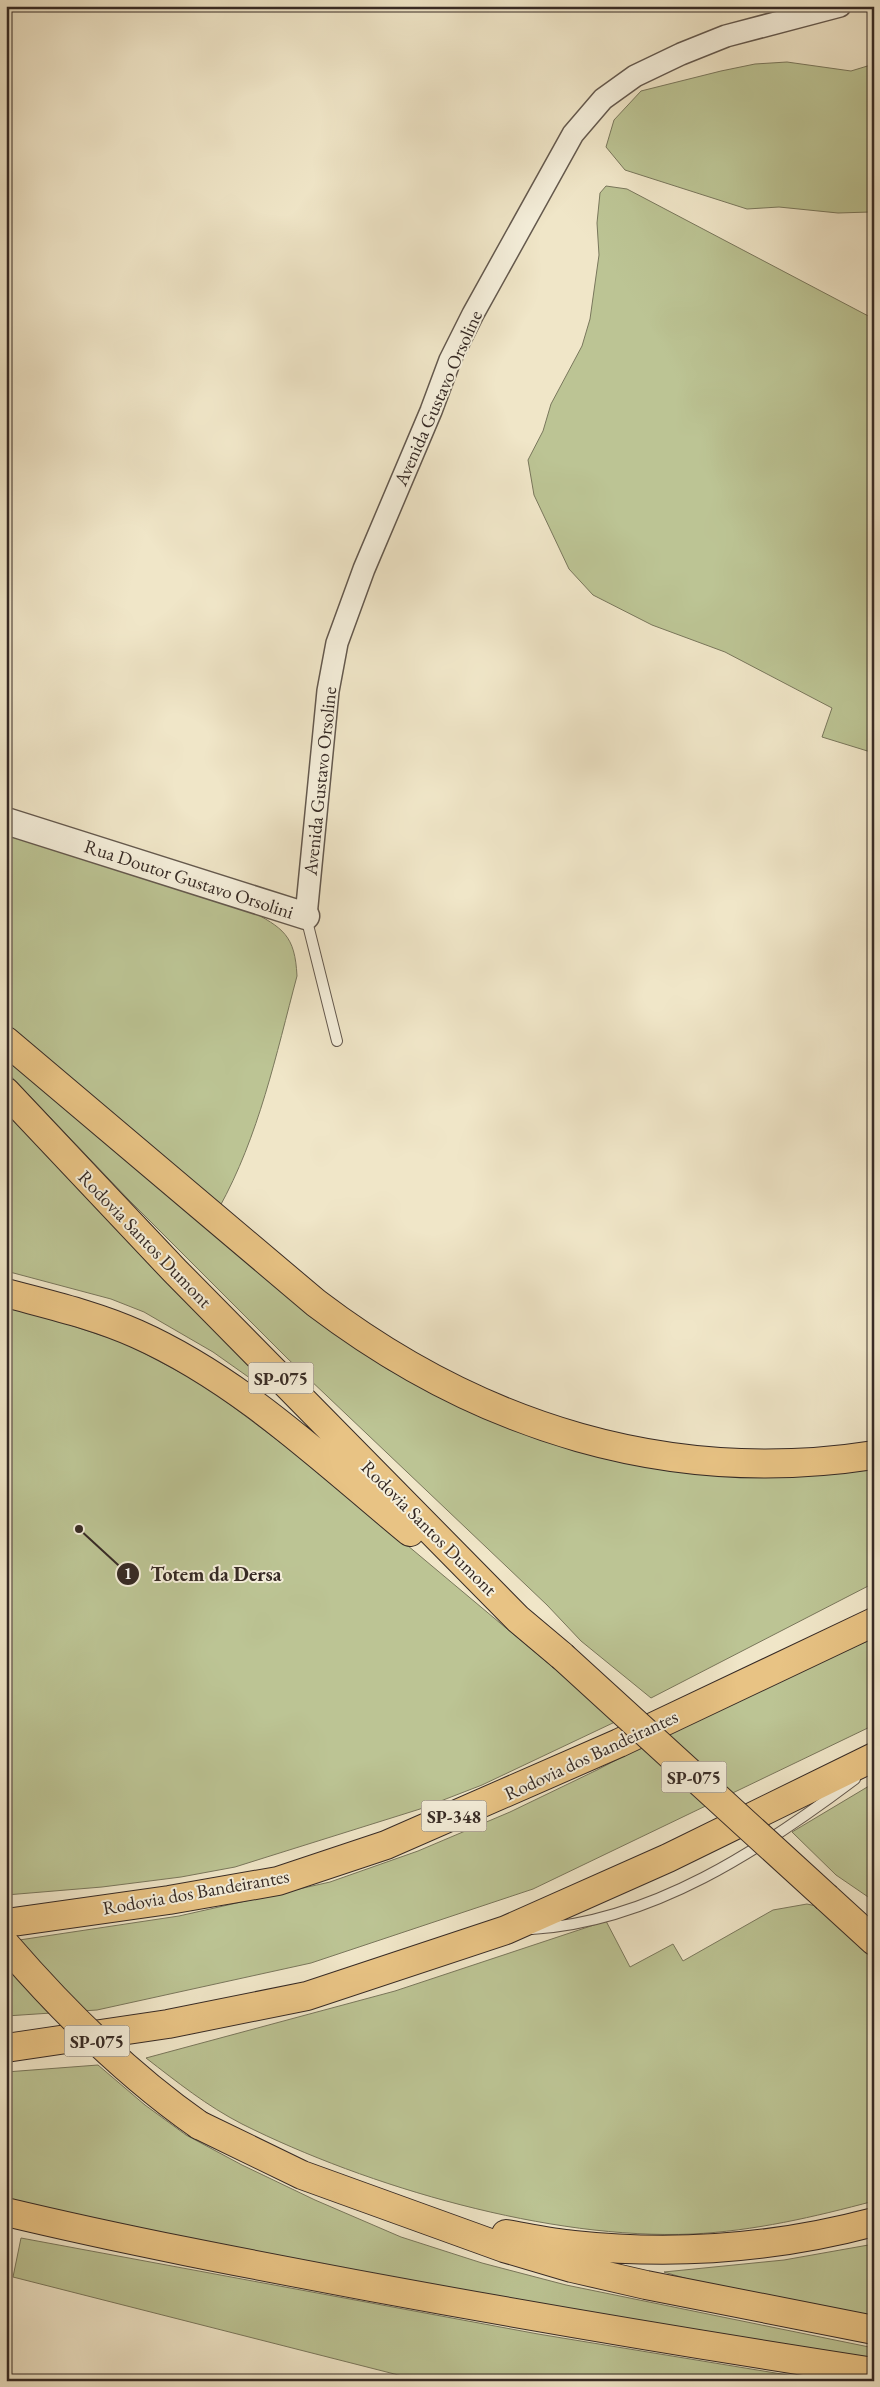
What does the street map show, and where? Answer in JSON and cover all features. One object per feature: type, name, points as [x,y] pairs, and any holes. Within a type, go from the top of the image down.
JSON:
[{"type":"highway","points":[[6,1041],[316,1303],[354,1332],[391,1356],[475,1400],[557,1432],[647,1453],[696,1460],[758,1464],[874,1455]]},
{"type":"highway","name":"Rodovia Santos Dumont","points":[[6,1092],[175,1271],[518,1619],[562,1656],[874,1941]]},
{"type":"highway","points":[[6,1292],[77,1312],[137,1334],[202,1368],[274,1419],[518,1619]]},
{"type":"highway","name":"Rodovia dos Bandeirantes","points":[[6,1923],[168,1900],[278,1881],[386,1845],[619,1743],[874,1622]]},
{"type":"highway","points":[[6,2048],[168,2024],[307,1996],[506,1930],[668,1858],[874,1757]]},
{"type":"highway","points":[[6,1912],[64,1915]]},
{"type":"highway","name":"SP-075","points":[[6,1944],[76,2022],[123,2066],[171,2105],[200,2125],[302,2175],[395,2210]]},
{"type":"highway","points":[[395,2210],[490,2231],[574,2245],[654,2250],[712,2249],[767,2244],[874,2222]]},
{"type":"highway","points":[[395,2210],[504,2248],[572,2268],[706,2298],[874,2330]]},
{"type":"highway","points":[[6,2212],[159,2247],[456,2303],[874,2372]]},
{"type":"street","name":"Avenida Gustavo Orsoline","points":[[306,916],[328,691],[337,644],[364,569],[431,411],[450,360],[473,314],[573,134],[603,99],[636,76],[681,54],[726,36],[840,6]]},
{"type":"street","name":"Rua Doutor Gustavo Orsolini","points":[[6,821],[306,916]]},
{"type":"lane","name":"Rua Doutor Gustavo Orsolini","points":[[306,916],[338,1041]]},
{"type":"lane","points":[[506,1930],[555,1928],[590,1920],[670,1894],[722,1866],[796,1820],[828,1799],[874,1763]]},
{"type":"green space","points":[[787,62],[851,71],[874,64],[874,214],[870,212],[838,213],[779,207],[747,209],[625,170],[606,147],[614,120],[641,91],[755,64]]},
{"type":"green space","points":[[606,186],[627,189],[874,319],[874,753],[822,737],[832,708],[725,652],[652,625],[593,595],[569,569],[534,495],[528,460],[543,431],[551,404],[582,346],[590,319],[599,255],[597,223],[600,193]]},
{"type":"green space","points":[[6,833],[249,910],[279,928],[290,942],[296,962],[297,976],[282,1035],[256,1124],[233,1181],[219,1208],[6,1027]]},
{"type":"green space","points":[[6,1058],[341,1335],[387,1369],[488,1419],[538,1439],[593,1454],[874,1466],[874,1583],[651,1698],[581,1641],[547,1605],[287,1358],[128,1199],[6,1071]]},
{"type":"green space","points":[[6,1110],[272,1386],[271,1393],[213,1352],[144,1312],[111,1299],[6,1271]]},
{"type":"green space","points":[[6,1304],[125,1343],[204,1385],[321,1473],[617,1721],[482,1785],[420,1809],[235,1867],[181,1877],[102,1887],[6,1895]]},
{"type":"green space","points":[[874,1638],[874,1725],[533,1889],[311,1963],[97,2010],[6,2016],[6,1942],[179,1916],[330,1882],[418,1851],[510,1812],[597,1770],[687,1723]]},
{"type":"green space","points":[[874,1783],[874,1901],[836,1875],[792,1832]]},
{"type":"green space","points":[[807,1904],[816,1906],[874,1960],[874,2201],[829,2212],[738,2230],[692,2234],[637,2234],[580,2228],[520,2218],[461,2205],[346,2169],[242,2124],[192,2093],[146,2058],[395,1991],[606,1921],[630,1967],[673,1944],[683,1961],[773,1910]]},
{"type":"green space","points":[[98,2065],[145,2105],[186,2135],[242,2165],[315,2200],[401,2237],[482,2263],[566,2285],[874,2348],[874,2361],[330,2266],[114,2223],[6,2199],[6,2072]]},
{"type":"green space","points":[[21,2238],[538,2334],[824,2381],[422,2381],[13,2277]]},
{"type":"green space","points":[[874,2244],[874,2318],[708,2285],[664,2272],[784,2260]]},
{"type":"place","name":"Totem da Dersa","points":[[79,1529]]}]
